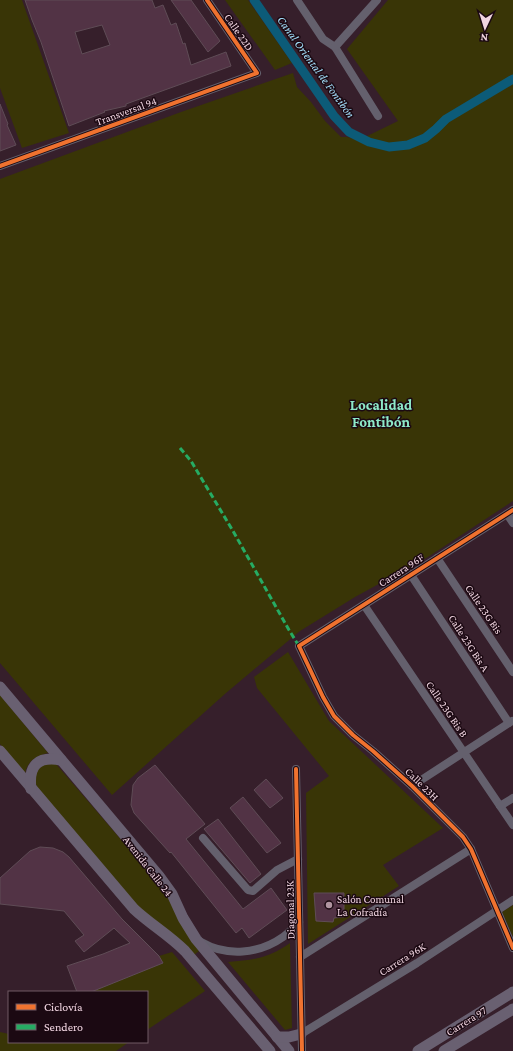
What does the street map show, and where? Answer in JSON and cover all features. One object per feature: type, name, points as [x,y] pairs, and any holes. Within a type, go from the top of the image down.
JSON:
[{"type":"main road","name":"Avenida Calle 24","points":[[0,687],[159,876],[172,894],[186,923],[196,939],[289,1051]]},
{"type":"main road","points":[[0,752],[134,909],[170,937],[185,951],[270,1051]]},
{"type":"main road","points":[[31,789],[31,777],[35,765],[41,760],[61,760]]},
{"type":"main road","name":"Carrera 97","points":[[418,1051],[513,992]]},
{"type":"main road","name":"Carrera 97","points":[[444,1051],[513,1008]]},
{"type":"main road","points":[[277,1037],[289,1037],[301,1034]]},
{"type":"street","name":"Calle 22D","points":[[207,0],[257,73]]},
{"type":"street","points":[[297,0],[323,39],[335,47],[378,116]]},
{"type":"street","points":[[335,47],[377,0]]},
{"type":"street","name":"Transversal 94","points":[[0,166],[257,73]]},
{"type":"street","points":[[510,512],[513,523]]},
{"type":"street","name":"Carrera 96F","points":[[299,646],[510,512]]},
{"type":"street","name":"Calle 23G Bis","points":[[437,558],[513,672]]},
{"type":"street","name":"Calle 23G Bis A","points":[[411,575],[511,722]]},
{"type":"street","name":"Calle 23G Bis B","points":[[364,605],[513,825]]},
{"type":"street","name":"Calle 23H","points":[[299,646],[323,697],[334,716],[353,735],[412,786],[464,837],[471,849],[513,948]]},
{"type":"street","points":[[412,786],[511,722]]},
{"type":"street","name":"Diagonal 23K","points":[[296,769],[302,1051]]},
{"type":"street","points":[[500,806],[513,798]]},
{"type":"street","points":[[203,838],[250,891],[253,891],[277,870],[298,859]]},
{"type":"street","points":[[300,957],[471,849]]},
{"type":"street","name":"Carrera 96K","points":[[301,1034],[417,963],[513,900]]},
{"type":"street","points":[[196,939],[208,946],[218,949],[232,952],[244,952],[272,944],[284,936],[299,922]]},
{"type":"shaded area","points":[[0,0],[22,0],[69,133],[22,148],[0,88]]},
{"type":"shaded area","points":[[225,0],[248,0],[292,63],[275,70]]},
{"type":"shaded area","points":[[388,0],[513,0],[513,501],[428,557],[355,597],[300,631],[226,693],[112,795],[0,663],[0,179],[181,112],[293,73],[297,87],[311,102],[325,121],[341,137],[359,140],[398,121],[347,49]]},
{"type":"shaded area","points":[[288,652],[329,721],[443,828],[383,865],[399,886],[308,944],[306,793],[329,776],[257,688],[254,677]]},
{"type":"shaded area","points":[[0,695],[48,753],[30,762],[25,774],[0,744]]},
{"type":"shaded area","points":[[43,764],[56,764],[160,885],[199,951],[194,955],[139,908],[38,790],[35,779],[38,770]]},
{"type":"shaded area","points":[[513,905],[513,937],[502,912]]},
{"type":"shaded area","points":[[290,943],[292,1028],[285,1030],[228,962],[268,955]]},
{"type":"shaded area","points":[[172,952],[205,991],[148,1029],[148,991],[93,991],[163,963],[159,956]]},
{"type":"shaded area","points":[[0,1032],[8,1034],[8,1043],[128,1043],[116,1051],[0,1051]]},
{"type":"building","points":[[25,0],[152,0],[155,8],[163,5],[171,25],[176,23],[183,44],[185,43],[191,65],[226,52],[231,66],[126,104],[126,106],[104,111],[105,112],[69,126],[41,42]],"holes":[[[102,25],[110,45],[82,54],[75,32]]]},
{"type":"building","points":[[171,0],[191,0],[220,41],[208,52]]},
{"type":"building","points":[[0,104],[16,145],[0,151]]},
{"type":"building","points":[[155,765],[205,824],[186,839],[243,909],[271,888],[287,910],[249,938],[242,928],[236,933],[171,852],[170,853],[134,813],[131,805],[133,785],[138,778]]},
{"type":"building","points":[[266,779],[283,798],[270,808],[254,790]]},
{"type":"building","points":[[243,797],[281,843],[267,853],[230,808]]},
{"type":"building","points":[[218,819],[261,874],[250,883],[204,829]]},
{"type":"building","points":[[40,847],[53,848],[63,852],[69,857],[122,919],[159,956],[163,963],[93,991],[77,991],[67,966],[130,943],[114,928],[84,952],[75,941],[84,935],[64,911],[0,904],[0,878],[30,851]]},
{"type":"building","name":"Salón Comunal La Cofradía","points":[[314,893],[344,893],[344,917],[334,918],[333,922],[316,921]]},
{"type":"waterway","name":"Canal Oriental de Fontibón","points":[[254,0],[334,116],[349,132],[369,142],[389,147],[408,145],[425,138],[446,119],[513,79]]},
{"type":"marked path","points":[[180,448],[191,461],[299,646]]},
{"type":"cycle path","points":[[0,166],[257,73],[207,0]]},
{"type":"cycle path","points":[[513,510],[299,646],[323,697],[334,716],[353,735],[412,786],[463,837],[471,849],[513,948]]},
{"type":"cycle path","points":[[296,769],[302,1051]]},
{"type":"place","name":"Salón Comunal La Cofradía","points":[[329,905]]},
{"type":"district","name":"Localidad Fontibón","points":[[381,414]]}]
